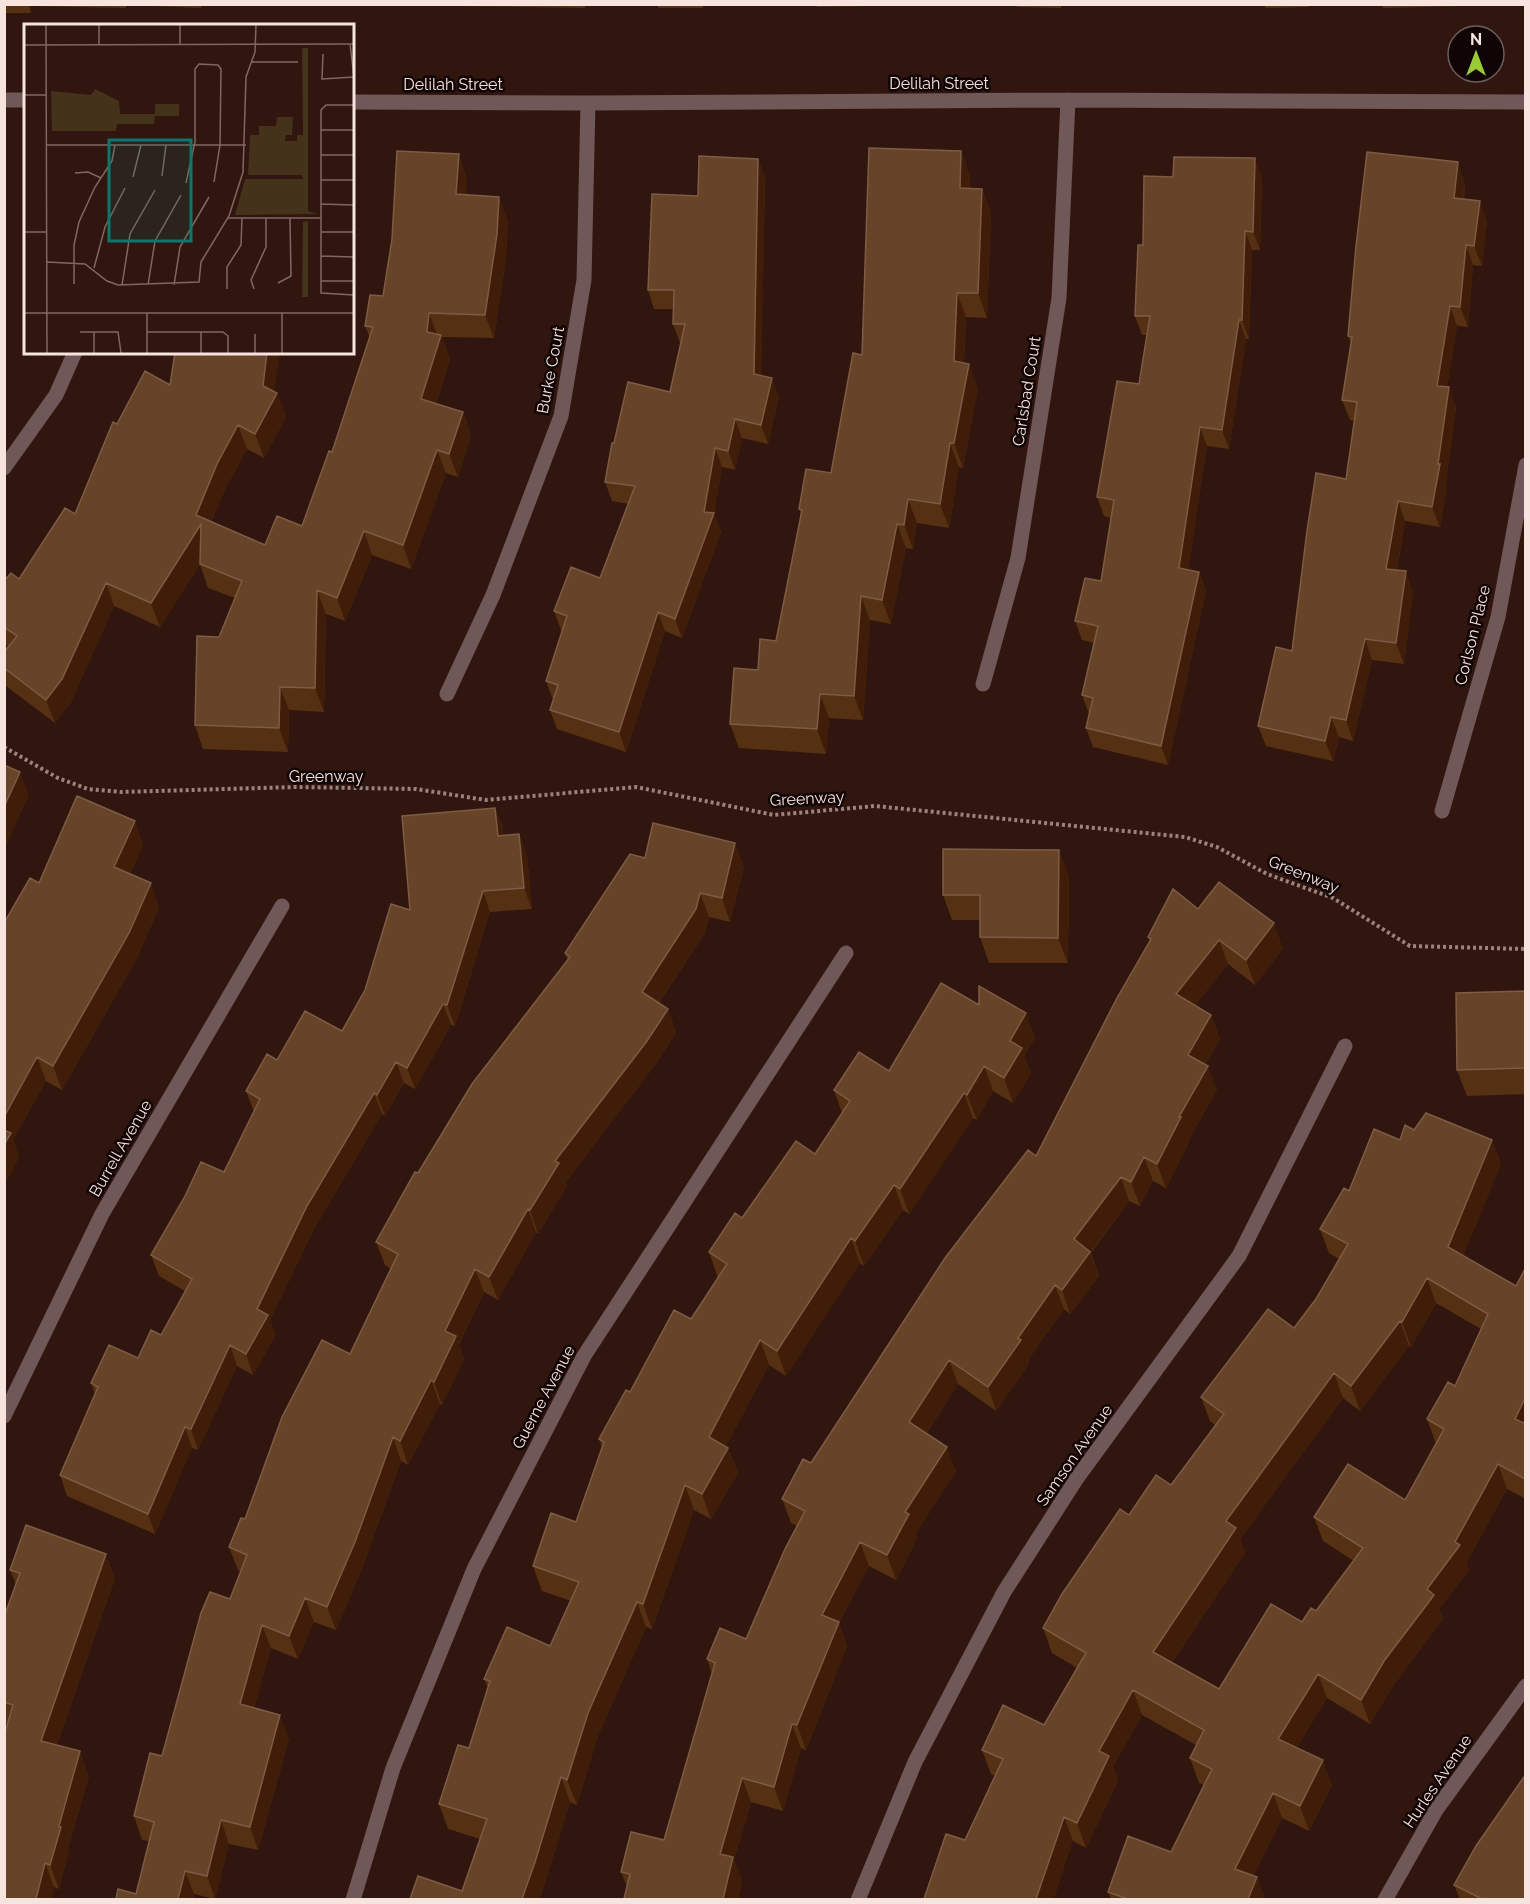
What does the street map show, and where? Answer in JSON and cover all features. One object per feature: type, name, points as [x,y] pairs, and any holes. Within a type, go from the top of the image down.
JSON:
[{"type":"street","points":[[4,100],[24,100]]},
{"type":"street","name":"Delilah Street","points":[[354,102],[1068,100],[1526,102]]},
{"type":"street","name":"Carlsbad Court","points":[[983,684],[1018,558],[1059,298],[1068,100]]},
{"type":"street","name":"Burke Court","points":[[447,694],[494,595],[561,416],[585,280],[588,103]]},
{"type":"street","points":[[4,468],[56,395],[74,354]]},
{"type":"street","name":"Corlson Place","points":[[1442,811],[1498,616],[1526,465]]},
{"type":"street","name":"Burrell Avenue","points":[[4,1416],[102,1214],[282,906]]},
{"type":"street","name":"Guerne Avenue","points":[[353,1899],[393,1768],[474,1569],[567,1388],[584,1356],[846,953]]},
{"type":"street","name":"Samson Avenue","points":[[858,1899],[915,1762],[1004,1592],[1077,1478],[1239,1256],[1345,1046]]},
{"type":"street","name":"Hurles Avenue","points":[[1385,1899],[1436,1810],[1526,1686]]},
{"type":"path","name":"Greenway","points":[[4,747],[58,778],[88,789],[121,792],[295,787],[416,789],[486,800],[636,787],[774,815],[875,806],[1185,837],[1217,847],[1267,874],[1333,898],[1410,946],[1526,949]]},
{"type":"building","points":[[869,148],[961,151],[960,188],[982,189],[978,293],[957,293],[954,361],[969,364],[954,443],[950,443],[940,504],[908,499],[904,525],[897,524],[882,600],[861,596],[854,696],[820,694],[817,729],[730,724],[734,668],[758,670],[760,639],[776,641],[802,510],[799,509],[806,469],[831,473],[853,353],[862,355]]},
{"type":"building","points":[[397,151],[459,154],[456,194],[499,197],[497,234],[485,315],[429,313],[427,332],[441,335],[421,399],[463,412],[449,454],[437,450],[403,545],[364,531],[337,598],[317,590],[315,688],[280,687],[279,728],[195,725],[197,636],[219,637],[242,581],[200,564],[201,524],[151,603],[106,583],[62,679],[46,700],[4,668],[4,652],[17,636],[4,627],[4,581],[11,573],[19,579],[65,508],[75,514],[113,422],[117,424],[145,371],[170,385],[175,354],[267,354],[263,386],[277,393],[255,434],[238,425],[217,464],[196,515],[265,545],[277,516],[302,526],[329,451],[332,452],[373,327],[365,326],[370,295],[383,296],[392,239]]},
{"type":"building","points":[[1367,152],[1458,162],[1454,198],[1480,201],[1474,246],[1466,245],[1460,307],[1450,306],[1437,386],[1449,387],[1438,464],[1440,464],[1432,507],[1398,501],[1386,569],[1406,571],[1396,643],[1365,639],[1346,720],[1331,717],[1325,741],[1258,726],[1276,647],[1292,651],[1316,473],[1346,479],[1357,402],[1342,400],[1352,337],[1348,336]]},
{"type":"building","points":[[699,156],[758,159],[754,374],[772,378],[761,425],[735,419],[728,451],[715,448],[704,512],[714,513],[675,619],[658,612],[619,732],[550,710],[558,685],[546,681],[567,616],[554,611],[571,567],[600,578],[635,486],[605,482],[612,443],[614,443],[628,382],[670,392],[685,324],[673,324],[674,290],[648,290],[652,194],[698,196]]},
{"type":"building","points":[[1174,157],[1255,158],[1253,232],[1245,231],[1242,320],[1239,320],[1222,430],[1200,427],[1179,568],[1199,572],[1161,746],[1086,728],[1093,698],[1082,695],[1098,626],[1075,621],[1085,578],[1101,581],[1114,500],[1097,497],[1117,381],[1139,384],[1150,316],[1135,316],[1138,245],[1143,245],[1144,176],[1173,177]]},
{"type":"building","points":[[4,765],[20,772],[4,807]]},
{"type":"building","points":[[77,796],[135,821],[114,867],[151,883],[129,933],[53,1066],[37,1057],[4,1117],[4,923],[30,878],[39,883]]},
{"type":"building","points":[[495,808],[498,836],[519,834],[524,888],[483,891],[447,1005],[443,1004],[407,1068],[396,1062],[377,1095],[374,1093],[307,1206],[257,1309],[268,1315],[246,1354],[230,1345],[191,1429],[185,1427],[148,1514],[60,1475],[98,1387],[91,1383],[109,1345],[138,1358],[151,1330],[161,1335],[192,1279],[151,1255],[185,1196],[201,1162],[224,1172],[260,1099],[246,1091],[267,1054],[277,1060],[305,1011],[342,1031],[365,990],[391,904],[410,910],[402,816]]},
{"type":"building","points":[[653,823],[735,843],[722,898],[700,893],[696,909],[642,992],[668,1009],[647,1041],[555,1161],[559,1163],[530,1210],[528,1209],[489,1277],[475,1269],[445,1331],[456,1336],[434,1382],[431,1380],[400,1441],[393,1437],[355,1542],[327,1607],[305,1598],[289,1636],[262,1625],[240,1704],[280,1715],[250,1827],[221,1820],[207,1876],[185,1871],[178,1899],[116,1899],[118,1889],[136,1894],[154,1822],[134,1816],[150,1753],[162,1756],[201,1613],[210,1592],[230,1599],[247,1555],[229,1547],[241,1518],[245,1519],[282,1417],[322,1340],[350,1354],[398,1254],[376,1242],[415,1172],[418,1173],[472,1084],[570,957],[565,953],[630,854],[645,858]]},
{"type":"building","points":[[943,849],[1059,850],[1058,938],[980,937],[980,895],[943,895]]},
{"type":"building","points":[[1219,882],[1274,923],[1246,960],[1219,940],[1176,994],[1211,1015],[1188,1055],[1208,1066],[1179,1117],[1181,1117],[1157,1164],[1144,1157],[1131,1182],[1121,1177],[1074,1239],[1090,1252],[1062,1290],[1055,1285],[1018,1338],[1021,1340],[988,1387],[949,1360],[909,1422],[947,1447],[905,1512],[909,1514],[887,1555],[860,1542],[822,1615],[839,1622],[797,1725],[792,1724],[774,1787],[742,1778],[720,1854],[733,1857],[723,1899],[624,1899],[630,1874],[621,1872],[631,1832],[664,1840],[715,1663],[707,1659],[720,1628],[746,1639],[785,1549],[805,1511],[782,1499],[803,1459],[811,1463],[945,1258],[1028,1150],[1036,1156],[1117,998],[1151,939],[1148,937],[1173,889],[1198,909]]},
{"type":"building","points":[[941,983],[979,1005],[979,986],[1026,1013],[1010,1041],[1022,1048],[1004,1078],[984,1066],[967,1095],[964,1093],[900,1189],[894,1185],[855,1241],[851,1238],[777,1351],[760,1340],[709,1437],[728,1448],[702,1494],[685,1485],[643,1604],[637,1602],[588,1713],[567,1780],[561,1777],[522,1899],[410,1899],[418,1876],[462,1891],[487,1819],[439,1804],[458,1745],[469,1748],[490,1681],[484,1679],[507,1627],[550,1646],[579,1582],[533,1566],[551,1513],[576,1522],[604,1442],[599,1439],[626,1390],[630,1392],[674,1310],[691,1319],[727,1264],[709,1252],[735,1213],[742,1218],[796,1141],[815,1154],[850,1101],[834,1090],[859,1052],[889,1071]]},
{"type":"building","points":[[1526,991],[1526,1068],[1457,1070],[1456,993]]},
{"type":"building","points":[[1426,1113],[1492,1140],[1448,1247],[1516,1286],[1526,1267],[1526,1396],[1515,1419],[1526,1424],[1525,1479],[1498,1464],[1455,1542],[1460,1545],[1427,1589],[1434,1595],[1384,1661],[1361,1700],[1318,1674],[1278,1739],[1323,1760],[1300,1806],[1273,1793],[1235,1869],[1257,1877],[1248,1899],[1128,1899],[1108,1892],[1128,1836],[1171,1852],[1212,1769],[1190,1758],[1204,1730],[1133,1690],[1099,1751],[1109,1756],[1077,1823],[1064,1817],[1036,1899],[924,1899],[946,1834],[965,1840],[1003,1759],[982,1750],[1003,1705],[1044,1725],[1086,1653],[1043,1628],[1062,1594],[1120,1509],[1129,1515],[1156,1475],[1171,1485],[1224,1414],[1201,1397],[1268,1309],[1294,1328],[1316,1299],[1348,1244],[1320,1229],[1344,1188],[1349,1191],[1374,1129],[1400,1140],[1405,1125],[1414,1130]],"holes":[[[1427,1278],[1488,1314],[1455,1386],[1448,1382],[1427,1419],[1444,1429],[1405,1500],[1348,1464],[1314,1517],[1363,1548],[1316,1611],[1311,1608],[1302,1622],[1271,1604],[1219,1689],[1153,1652],[1236,1528],[1226,1521],[1334,1373],[1351,1386],[1400,1321],[1402,1322]]]},
{"type":"building","points":[[4,1130],[11,1133],[4,1145]]},
{"type":"building","points":[[26,1525],[106,1554],[41,1741],[80,1751],[50,1865],[45,1863],[36,1899],[4,1899],[4,1736],[13,1705],[4,1702],[4,1617],[20,1573],[10,1570]]},
{"type":"building","points":[[1526,1774],[1526,1899],[1482,1899],[1454,1885],[1476,1846]]}]
